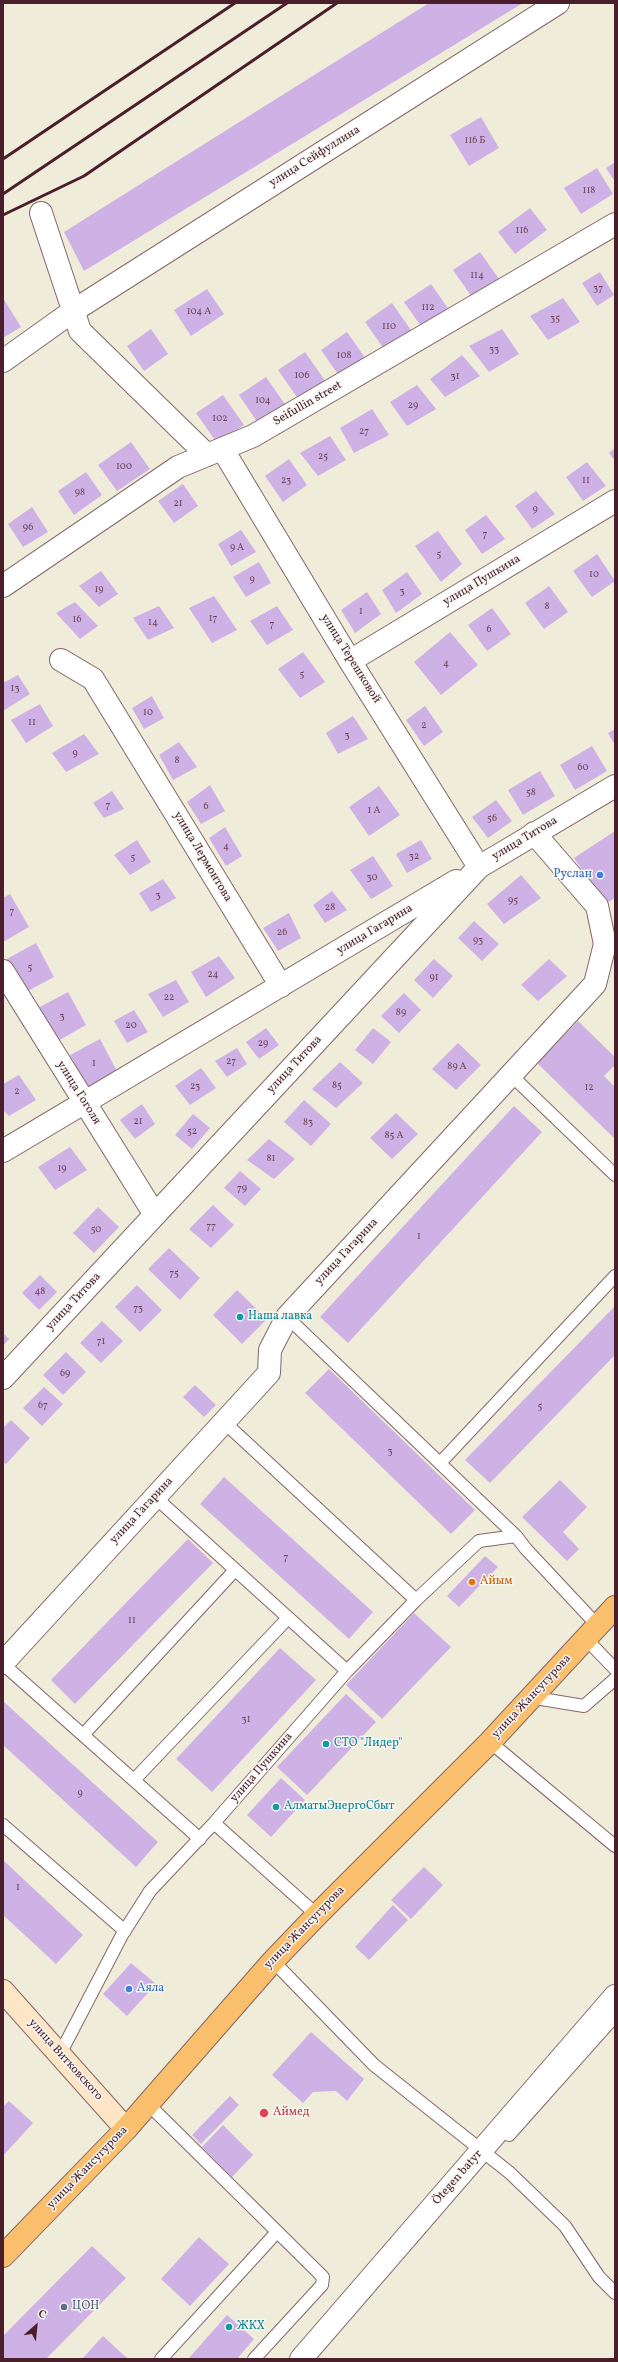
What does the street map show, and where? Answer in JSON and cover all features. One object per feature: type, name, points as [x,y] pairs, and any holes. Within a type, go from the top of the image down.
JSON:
[{"type":"main road","name":"улица Жансугурова","points":[[3,2256],[126,2129],[273,1961],[490,1742],[615,1607]]},
{"type":"street","name":"улица Сейфуллина","points":[[3,361],[73,311],[558,3]]},
{"type":"street","name":"улица Терешковой","points":[[41,213],[80,331],[215,452],[350,661],[479,867]]},
{"type":"street","name":"Seifullin street","points":[[3,586],[178,466],[253,436],[615,224]]},
{"type":"street","name":"улица Пушкина","points":[[350,661],[615,502]]},
{"type":"street","name":"улица Лермонтова","points":[[61,660],[93,679],[281,986]]},
{"type":"street","name":"улица Титова","points":[[3,1378],[479,867],[534,832],[615,786]]},
{"type":"street","name":"улица Гагарина","points":[[3,1663],[269,1373],[270,1350],[287,1317],[595,984],[605,944],[597,906],[534,832]]},
{"type":"street","name":"улица Гагарина","points":[[3,1152],[479,867]]},
{"type":"street","name":"улица Гоголя","points":[[3,971],[155,1215]]},
{"type":"street","name":"улица Витковского","points":[[3,1991],[126,2129]]},
{"type":"street","name":"Ötegen batyr","points":[[301,2359],[615,1996]]},
{"type":"lane","points":[[511,1075],[615,1175]]},
{"type":"lane","points":[[441,1462],[615,1276]]},
{"type":"lane","points":[[287,1317],[441,1462],[516,1536],[592,1632],[615,1669]]},
{"type":"lane","points":[[224,1422],[416,1600]]},
{"type":"lane","points":[[155,1497],[347,1671]]},
{"type":"lane","name":"улица Пушкина","points":[[60,2054],[125,1931],[150,1891],[200,1839],[347,1671],[416,1600],[479,1541],[516,1536]]},
{"type":"lane","points":[[83,1735],[235,1570]]},
{"type":"lane","points":[[134,1780],[288,1618]]},
{"type":"lane","points":[[3,1663],[200,1839]]},
{"type":"lane","points":[[530,1698],[584,1706],[615,1679]]},
{"type":"lane","points":[[490,1742],[615,1846]]},
{"type":"lane","points":[[214,1823],[317,1915]]},
{"type":"lane","points":[[3,1825],[89,1902],[125,1931]]},
{"type":"lane","points":[[273,1961],[374,2065],[489,2157],[565,2226],[599,2276],[615,2293]]},
{"type":"lane","points":[[489,2157],[615,2016]]},
{"type":"lane","points":[[148,2104],[323,2277],[322,2284],[254,2359]]},
{"type":"lane","points":[[161,2359],[278,2232]]},
{"type":"building","points":[[429,3],[523,3],[84,271],[64,232]]},
{"type":"building","points":[[481,117],[499,148],[469,166],[450,135]]},
{"type":"building","points":[[615,162],[615,182],[606,168]]},
{"type":"building","points":[[597,168],[613,194],[581,214],[564,188]]},
{"type":"building","points":[[530,208],[547,230],[515,254],[498,232]]},
{"type":"building","points":[[480,252],[501,282],[474,300],[453,270]]},
{"type":"building","points":[[600,272],[614,295],[597,306],[582,283]]},
{"type":"building","points":[[431,284],[452,314],[425,332],[404,302]]},
{"type":"building","points":[[207,289],[224,314],[191,336],[174,310]]},
{"type":"building","points":[[3,298],[21,327],[3,338]]},
{"type":"building","points":[[563,298],[580,322],[548,340],[530,316]]},
{"type":"building","points":[[392,303],[413,333],[386,352],[365,322]]},
{"type":"building","points":[[151,329],[168,354],[144,371],[127,346]]},
{"type":"building","points":[[502,329],[519,354],[489,372],[469,346]]},
{"type":"building","points":[[347,332],[368,362],[342,380],[321,350]]},
{"type":"building","points":[[305,352],[326,382],[299,400],[278,370]]},
{"type":"building","points":[[462,355],[480,376],[445,397],[430,379]]},
{"type":"building","points":[[266,377],[287,407],[260,426],[239,395]]},
{"type":"building","points":[[417,385],[436,409],[407,426],[390,402]]},
{"type":"building","points":[[223,395],[244,425],[217,443],[196,413]]},
{"type":"building","points":[[372,409],[389,435],[354,453],[340,428]]},
{"type":"building","points":[[330,436],[346,460],[318,476],[300,453]]},
{"type":"building","points":[[131,442],[150,469],[117,491],[98,465]]},
{"type":"building","points":[[615,448],[615,461],[609,453]]},
{"type":"building","points":[[289,459],[307,485],[283,502],[265,476]]},
{"type":"building","points":[[587,462],[606,486],[583,501],[566,477]]},
{"type":"building","points":[[86,472],[102,495],[74,515],[58,491]]},
{"type":"building","points":[[183,484],[198,506],[174,523],[158,501]]},
{"type":"building","points":[[536,491],[555,514],[532,529],[515,506]]},
{"type":"building","points":[[32,507],[48,532],[23,547],[8,524]]},
{"type":"building","points":[[486,515],[505,539],[482,554],[465,530]]},
{"type":"building","points":[[241,530],[256,552],[231,566],[218,544]]},
{"type":"building","points":[[438,531],[462,564],[441,582],[415,546]]},
{"type":"building","points":[[597,554],[615,581],[592,597],[573,571]]},
{"type":"building","points":[[259,562],[271,583],[246,597],[233,577]]},
{"type":"building","points":[[101,571],[118,594],[99,607],[79,586]]},
{"type":"building","points":[[407,572],[422,594],[396,613],[382,590]]},
{"type":"building","points":[[549,586],[568,612],[544,629],[525,603]]},
{"type":"building","points":[[367,592],[381,614],[355,633],[341,610]]},
{"type":"building","points":[[214,596],[237,630],[212,643],[189,608]]},
{"type":"building","points":[[75,602],[98,626],[80,639],[56,613]]},
{"type":"building","points":[[159,606],[174,628],[148,640],[133,618]]},
{"type":"building","points":[[277,606],[293,630],[267,645],[250,621]]},
{"type":"building","points":[[492,608],[511,634],[487,651],[468,625]]},
{"type":"building","points":[[450,632],[478,665],[441,695],[414,662]]},
{"type":"building","points":[[303,652],[325,682],[300,698],[278,669]]},
{"type":"building","points":[[18,675],[30,694],[3,711],[3,683]]},
{"type":"building","points":[[152,696],[164,718],[144,729],[132,708]]},
{"type":"building","points":[[40,704],[53,726],[26,743],[11,720]]},
{"type":"building","points":[[425,706],[443,732],[424,746],[406,720]]},
{"type":"building","points":[[353,716],[368,739],[338,754],[326,733]]},
{"type":"building","points":[[615,729],[615,745],[608,733]]},
{"type":"building","points":[[84,734],[99,754],[66,772],[52,753]]},
{"type":"building","points":[[179,742],[197,767],[173,780],[159,755]]},
{"type":"building","points":[[592,746],[607,771],[575,790],[560,765]]},
{"type":"building","points":[[540,771],[555,796],[523,815],[508,790]]},
{"type":"building","points":[[210,785],[225,811],[201,824],[187,802]]},
{"type":"building","points":[[379,786],[400,815],[369,836],[349,807]]},
{"type":"building","points":[[112,791],[124,809],[104,818],[93,803]]},
{"type":"building","points":[[496,800],[512,821],[488,838],[472,817]]},
{"type":"building","points":[[225,827],[242,856],[226,866],[209,838]]},
{"type":"building","name":"Руслан","points":[[615,831],[615,898],[605,904],[574,858]]},
{"type":"building","points":[[137,840],[151,862],[130,875],[114,855]]},
{"type":"building","points":[[421,840],[432,859],[407,873],[396,854]]},
{"type":"building","points":[[373,856],[393,886],[371,899],[350,870]]},
{"type":"building","points":[[521,875],[541,898],[504,924],[487,904]]},
{"type":"building","points":[[163,879],[176,898],[151,912],[139,893]]},
{"type":"building","points":[[332,891],[347,910],[325,923],[313,905]]},
{"type":"building","points":[[10,894],[29,927],[3,942],[3,898]]},
{"type":"building","points":[[289,913],[301,938],[278,951],[263,928]]},
{"type":"building","points":[[474,921],[499,944],[482,961],[458,938]]},
{"type":"building","points":[[36,943],[54,977],[24,993],[5,960]]},
{"type":"building","points":[[219,956],[235,978],[206,997],[191,972]]},
{"type":"building","points":[[434,959],[453,976],[433,998],[414,980]]},
{"type":"building","points":[[549,959],[567,976],[538,1001],[521,985]]},
{"type":"building","points":[[176,980],[189,1002],[163,1017],[148,994]]},
{"type":"building","points":[[68,992],[86,1025],[56,1042],[38,1008]]},
{"type":"building","points":[[404,993],[421,1010],[399,1033],[381,1016]]},
{"type":"building","points":[[134,1010],[148,1032],[127,1043],[114,1021]]},
{"type":"building","points":[[578,1021],[615,1057],[615,1065],[604,1076],[615,1087],[615,1139],[537,1063]]},
{"type":"building","points":[[266,1028],[279,1045],[259,1059],[246,1042]]},
{"type":"building","points":[[373,1028],[391,1042],[373,1064],[355,1050]]},
{"type":"building","points":[[100,1039],[118,1073],[88,1089],[70,1055]]},
{"type":"building","points":[[458,1043],[481,1065],[456,1090],[432,1069]]},
{"type":"building","points":[[237,1048],[247,1064],[227,1077],[215,1061]]},
{"type":"building","points":[[340,1062],[363,1083],[336,1108],[312,1089]]},
{"type":"building","points":[[201,1068],[216,1088],[190,1105],[175,1086]]},
{"type":"building","points":[[19,1075],[36,1100],[9,1116],[3,1110],[3,1084]]},
{"type":"building","points":[[304,1100],[331,1124],[311,1146],[284,1122]]},
{"type":"building","points":[[142,1104],[155,1124],[135,1139],[120,1120]]},
{"type":"building","points":[[514,1106],[542,1132],[348,1343],[320,1317]]},
{"type":"building","points":[[396,1113],[418,1134],[392,1159],[370,1138]]},
{"type":"building","points":[[193,1114],[210,1128],[192,1149],[175,1135]]},
{"type":"building","points":[[269,1139],[295,1159],[274,1179],[247,1160]]},
{"type":"building","points":[[70,1147],[87,1170],[55,1190],[38,1167]]},
{"type":"building","points":[[240,1171],[261,1189],[245,1206],[224,1188]]},
{"type":"building","points":[[213,1205],[234,1225],[211,1248],[189,1229]]},
{"type":"building","points":[[98,1207],[119,1227],[94,1253],[73,1233]]},
{"type":"building","points":[[169,1248],[200,1278],[180,1300],[148,1269]]},
{"type":"building","points":[[40,1275],[57,1292],[39,1310],[22,1293]]},
{"type":"building","points":[[137,1285],[162,1310],[140,1332],[115,1307]]},
{"type":"building","name":"Наша лавка","points":[[237,1290],[267,1319],[242,1344],[213,1315]]},
{"type":"building","points":[[615,1306],[615,1355],[490,1483],[465,1460]]},
{"type":"building","points":[[102,1321],[123,1341],[101,1363],[80,1343]]},
{"type":"building","points":[[3,1333],[9,1339],[3,1346]]},
{"type":"building","points":[[66,1352],[86,1372],[63,1395],[43,1375]]},
{"type":"building","points":[[329,1369],[475,1510],[451,1534],[305,1393]]},
{"type":"building","points":[[195,1385],[216,1405],[204,1417],[183,1397]]},
{"type":"building","points":[[44,1387],[63,1404],[42,1426],[23,1408]]},
{"type":"building","points":[[11,1420],[30,1438],[6,1464],[3,1462],[3,1428]]},
{"type":"building","points":[[224,1477],[373,1612],[349,1639],[200,1504]]},
{"type":"building","points":[[560,1480],[587,1507],[563,1532],[579,1549],[567,1561],[522,1517]]},
{"type":"building","points":[[188,1539],[213,1563],[75,1704],[51,1680]]},
{"type":"building","name":"Айым","points":[[485,1556],[498,1567],[459,1607],[447,1596]]},
{"type":"building","points":[[414,1613],[451,1647],[382,1719],[346,1685]]},
{"type":"building","points":[[280,1648],[316,1680],[212,1792],[176,1759]]},
{"type":"building","name":"СТО \"Лидер\"","points":[[346,1694],[376,1722],[307,1795],[277,1767]]},
{"type":"building","points":[[4,1702],[158,1842],[136,1867],[3,1745]]},
{"type":"building","name":"АлматыЭнергоСбыт","points":[[281,1778],[305,1800],[271,1837],[247,1815]]},
{"type":"building","points":[[3,1860],[83,1935],[56,1964],[3,1915]]},
{"type":"building","points":[[424,1867],[443,1885],[411,1919],[391,1900]]},
{"type":"building","points":[[393,1905],[408,1920],[369,1960],[355,1947]]},
{"type":"building","name":"Аяла","points":[[131,1963],[156,1984],[127,2016],[103,1994]]},
{"type":"building","points":[[311,2032],[364,2079],[347,2101],[336,2091],[313,2092],[303,2103],[272,2075]]},
{"type":"building","points":[[230,2096],[239,2105],[201,2144],[192,2135]]},
{"type":"building","points":[[9,2101],[33,2123],[3,2156],[3,2107]]},
{"type":"building","points":[[223,2125],[253,2155],[232,2177],[202,2147]]},
{"type":"building","points":[[199,2237],[229,2264],[190,2306],[161,2279]]},
{"type":"building","name":"ЦОН","points":[[92,2246],[126,2278],[46,2359],[3,2359],[3,2336]]},
{"type":"building","name":"ЖКХ","points":[[227,2315],[254,2339],[237,2359],[188,2359]]},
{"type":"building","points":[[103,2336],[128,2359],[82,2359]]},
{"type":"railway","points":[[3,159],[235,3]]},
{"type":"railway","points":[[3,194],[287,3]]},
{"type":"railway","points":[[3,215],[84,176],[337,3]]},
{"type":"place","name":"Руслан","points":[[600,875]]},
{"type":"place","name":"Наша лавка","points":[[240,1317]]},
{"type":"place","name":"Айым","points":[[472,1582]]},
{"type":"place","name":"СТО \"Лидер\"","points":[[326,1744]]},
{"type":"place","name":"АлматыЭнергоСбыт","points":[[276,1807]]},
{"type":"place","name":"Аяла","points":[[129,1989]]},
{"type":"place","name":"Аймед","points":[[264,2113]]},
{"type":"place","name":"ЦОН","points":[[64,2307]]},
{"type":"place","name":"ЖКХ","points":[[229,2327]]}]
